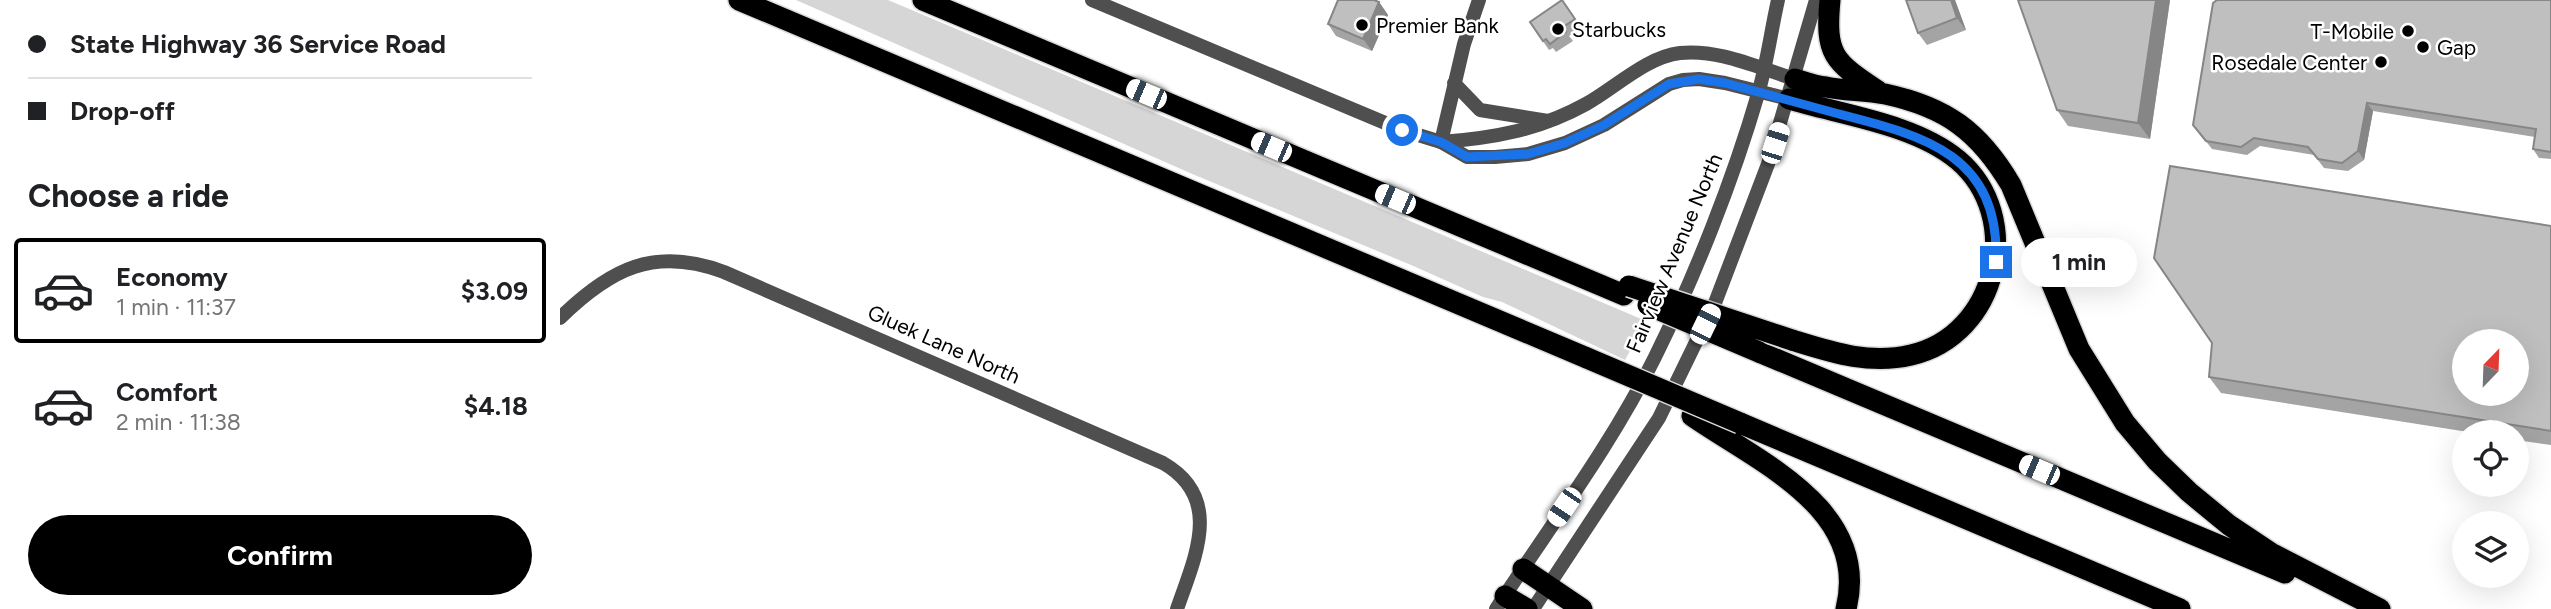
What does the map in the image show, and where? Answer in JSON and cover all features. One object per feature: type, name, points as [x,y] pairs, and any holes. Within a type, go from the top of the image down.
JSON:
[{"type":"highway","points":[[739,0],[2180,609]]},
{"type":"highway","points":[[923,0],[1494,241],[1626,291],[1759,352],[2371,609]]},
{"type":"highway","points":[[1830,0],[1828,36],[1835,56],[1856,76],[1883,94]]},
{"type":"highway","points":[[1792,89],[1825,87],[1883,94],[1943,113],[1964,126],[1996,160],[2011,185],[2079,349],[2125,423],[2157,461],[2189,492],[2240,532],[2271,552],[2380,609]]},
{"type":"highway","points":[[1626,291],[1861,359],[1913,355],[1934,347],[1963,325],[1989,289],[1996,262],[1997,239],[1993,217],[1974,178],[1960,162],[1943,149],[1792,89]]},
{"type":"highway","points":[[1670,393],[1692,416],[1787,479],[1822,510],[1835,529],[1848,568],[1850,590],[1846,609]]},
{"type":"highway","points":[[1523,569],[1582,609]]},
{"type":"highway","points":[[1500,602],[1527,609]]},
{"type":"street","points":[[1092,0],[1402,130],[1441,142],[1467,157],[1528,154],[1565,143],[1604,125],[1669,84],[1699,79],[1759,92],[1792,89]]},
{"type":"street","points":[[1441,142],[1464,44],[1479,0]]},
{"type":"street","name":"Fairview Avenue North","points":[[1500,602],[1591,466],[1655,357],[1693,272],[1738,155],[1759,92],[1778,0]]},
{"type":"street","points":[[1533,609],[1658,418],[1730,269],[1792,89],[1816,0]]},
{"type":"street","points":[[1441,142],[1518,132],[1549,122],[1586,104],[1652,63],[1678,53],[1707,53],[1736,59],[1763,69],[1792,89]]},
{"type":"street","points":[[1454,83],[1480,110],[1549,122]]},
{"type":"street","name":"Gluek Lane North","points":[[560,318],[584,294],[622,271],[645,264],[691,262],[724,272],[1163,463],[1176,470],[1187,481],[1195,494],[1200,515],[1200,533],[1177,609]]},
{"type":"shaded area","points":[[796,0],[888,0],[1646,321],[1625,360],[1502,302],[1483,297],[1190,173]]},
{"type":"building","points":[[1338,0],[1379,2],[1363,39],[1328,24]]},
{"type":"building","points":[[1562,0],[1575,19],[1563,27],[1566,32],[1550,44],[1546,39],[1543,41],[1530,22]]},
{"type":"building","points":[[1906,0],[1951,0],[1957,18],[1918,33]]},
{"type":"building","points":[[2018,0],[2156,0],[2138,123],[2057,110]]},
{"type":"building","name":"Rosedale Center","points":[[2217,0],[2551,0],[2551,152],[2533,149],[2536,129],[2367,103],[2358,151],[2342,163],[2318,159],[2308,147],[2254,138],[2241,147],[2206,141],[2193,125],[2213,3]]},
{"type":"building","points":[[2170,166],[2551,226],[2551,431],[2529,428],[2529,420],[2481,420],[2209,377],[2212,343],[2154,258]]},
{"type":"place","name":"Premier Bank","points":[[1362,25]]},
{"type":"place","name":"Starbucks","points":[[1558,29]]},
{"type":"place","name":"T-Mobile","points":[[2408,31]]},
{"type":"place","name":"Gap","points":[[2423,47]]},
{"type":"place","name":"Rosedale Center","points":[[2381,62]]},
{"type":"route","points":[[1402,130],[1441,142],[1467,157],[1528,154],[1565,143],[1604,125],[1669,84],[1699,79],[1725,83],[1890,127],[1943,149],[1960,162],[1985,196],[1997,239],[1996,262]]}]
